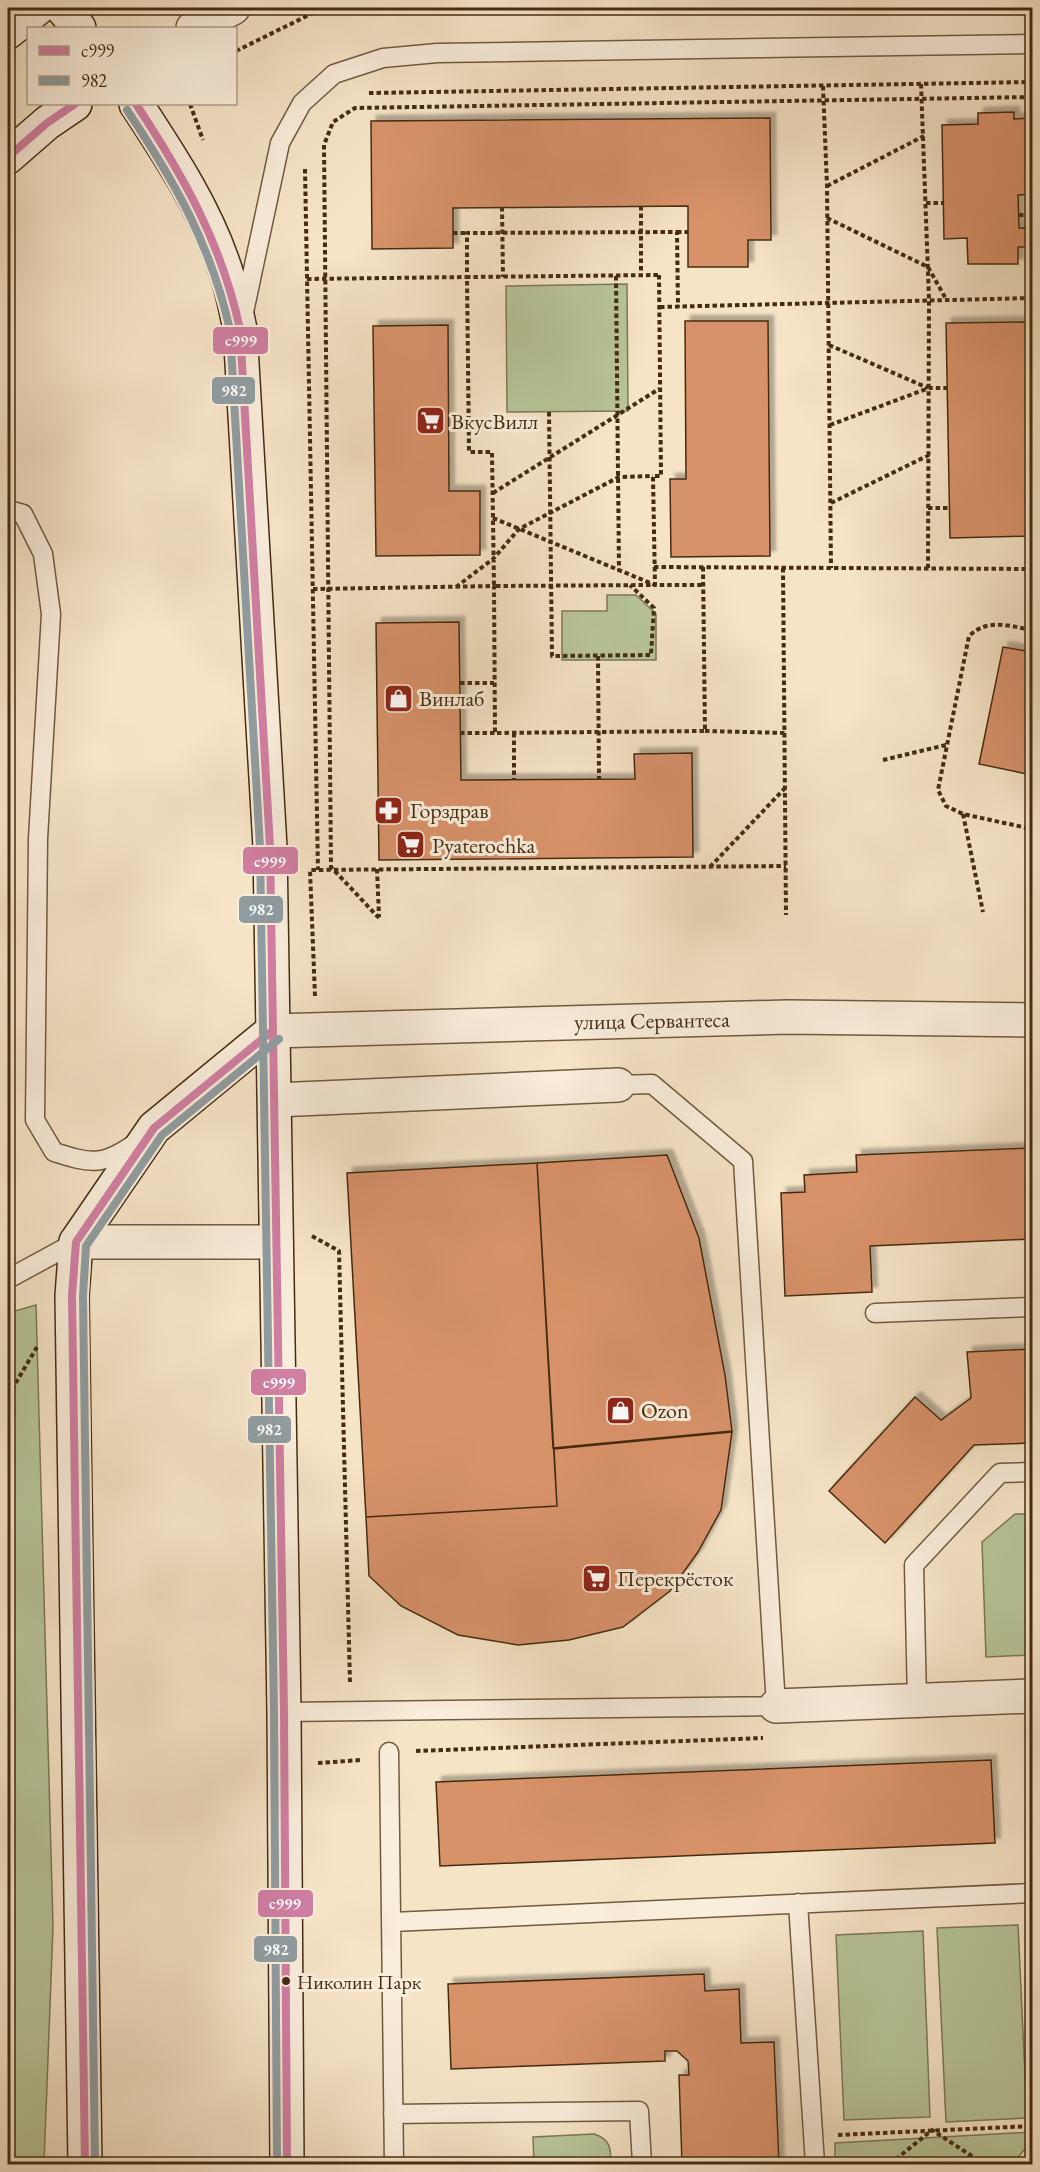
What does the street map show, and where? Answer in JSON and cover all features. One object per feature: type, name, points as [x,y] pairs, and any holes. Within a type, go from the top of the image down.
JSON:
[{"type":"street","points":[[8,32],[38,8]]},
{"type":"street","points":[[62,8],[79,27]]},
{"type":"street","points":[[195,27],[233,8]]},
{"type":"street","points":[[8,157],[47,123],[74,105]]},
{"type":"street","points":[[137,105],[177,167],[202,216],[227,273],[240,329],[270,847],[284,1712],[286,2164]]},
{"type":"street","name":"улица Сервантеса","points":[[272,1031],[787,1017],[1032,1020]]},
{"type":"street","points":[[85,2164],[72,1296],[76,1242],[154,1128],[272,1031]]},
{"type":"street","points":[[275,1100],[618,1085]]},
{"type":"street","points":[[76,1242],[276,1242]]},
{"type":"street","points":[[776,1706],[1032,1696]]},
{"type":"lane","points":[[240,329],[280,143],[302,103],[334,74],[383,58],[437,53],[1032,44]]},
{"type":"lane","points":[[8,510],[23,514],[43,554],[51,614],[38,838],[35,1120],[54,1152],[87,1163],[118,1155],[154,1128]]},
{"type":"lane","points":[[284,1712],[776,1706],[743,1161],[652,1083],[618,1085]]},
{"type":"lane","points":[[8,1279],[76,1242]]},
{"type":"lane","points":[[875,1313],[1032,1306]]},
{"type":"lane","points":[[917,1701],[914,1565],[1000,1473],[1032,1472]]},
{"type":"lane","points":[[389,1755],[394,2164]]},
{"type":"lane","points":[[392,1922],[1032,1893]]},
{"type":"lane","points":[[798,1903],[815,2164]]},
{"type":"lane","points":[[393,2114],[639,2111],[642,2164]]},
{"type":"path","points":[[237,51],[323,8]]},
{"type":"path","points":[[363,93],[1032,82]]},
{"type":"path","points":[[921,84],[929,299],[928,568]]},
{"type":"path","points":[[823,86],[827,186],[831,568]]},
{"type":"path","points":[[377,869],[379,918],[332,870],[324,145],[333,122],[347,111],[367,108],[1032,97]]},
{"type":"path","points":[[827,186],[924,136]]},
{"type":"path","points":[[304,164],[318,870]]},
{"type":"path","points":[[926,203],[944,203]]},
{"type":"path","points":[[641,206],[641,275]]},
{"type":"path","points":[[502,207],[503,277]]},
{"type":"path","points":[[1019,215],[1032,215]]},
{"type":"path","points":[[827,218],[928,267],[946,299]]},
{"type":"path","points":[[677,232],[678,307]]},
{"type":"path","points":[[453,233],[688,232]]},
{"type":"path","points":[[466,233],[469,452],[492,452],[495,733]]},
{"type":"path","points":[[307,279],[659,275],[661,476],[619,477],[519,529],[493,559],[455,588]]},
{"type":"path","points":[[616,276],[620,571]]},
{"type":"path","points":[[660,307],[1032,298]]},
{"type":"path","points":[[829,345],[929,388]]},
{"type":"path","points":[[830,425],[929,388],[947,388]]},
{"type":"path","points":[[493,493],[660,389]]},
{"type":"path","points":[[549,412],[552,656],[651,655],[654,608],[630,585]]},
{"type":"path","points":[[831,503],[928,455]]},
{"type":"path","points":[[653,476],[655,585]]},
{"type":"path","points":[[928,508],[949,508]]},
{"type":"path","points":[[493,518],[655,585]]},
{"type":"path","points":[[654,567],[1032,569]]},
{"type":"path","points":[[703,567],[705,731]]},
{"type":"path","points":[[783,567],[786,915]]},
{"type":"path","points":[[313,589],[703,585]]},
{"type":"path","points":[[1032,630],[990,624],[978,628],[969,636],[938,790],[946,806],[963,814],[1032,829]]},
{"type":"path","points":[[598,656],[599,779]]},
{"type":"path","points":[[460,683],[494,683]]},
{"type":"path","points":[[460,733],[705,731],[784,733]]},
{"type":"path","points":[[514,733],[514,780]]},
{"type":"path","points":[[883,760],[947,745]]},
{"type":"path","points":[[710,867],[785,787]]},
{"type":"path","points":[[963,814],[983,912]]},
{"type":"path","points":[[316,1029],[310,870],[786,866]]},
{"type":"path","points":[[310,1224],[310,1236],[339,1251],[350,1684],[340,1686]]},
{"type":"path","points":[[8,1396],[41,1341]]},
{"type":"path","points":[[316,1763],[389,1755],[770,1738]]},
{"type":"path","points":[[813,2137],[1032,2126]]},
{"type":"path","points":[[890,2164],[932,2130]]},
{"type":"path","points":[[932,2130],[984,2164]]},
{"type":"green space","points":[[627,284],[628,411],[507,412],[506,286]]},
{"type":"green space","points":[[607,595],[636,595],[656,614],[656,660],[562,660],[562,611],[607,611]]},
{"type":"green space","points":[[36,1305],[53,1926],[44,2164],[8,2164],[8,1313]]},
{"type":"green space","points":[[1015,1514],[1032,1514],[1032,1655],[986,1657],[982,1542]]},
{"type":"green space","points":[[1018,1925],[1027,2118],[946,2122],[937,1928]]},
{"type":"green space","points":[[923,1931],[930,2117],[844,2120],[836,1935]]},
{"type":"green space","points":[[1032,2132],[1031,2142],[1012,2164],[835,2164],[835,2143]]},
{"type":"green space","points":[[594,2134],[606,2141],[611,2153],[611,2164],[534,2164],[533,2137]]},
{"type":"building","points":[[1014,112],[1014,119],[1032,118],[1032,194],[1018,195],[1019,228],[1028,228],[1028,247],[1018,247],[1018,264],[968,264],[967,238],[944,239],[942,125],[978,124],[978,113]]},
{"type":"building","points":[[770,118],[771,240],[748,240],[748,267],[688,267],[688,206],[453,208],[453,248],[372,249],[371,121]]},
{"type":"building","points":[[685,321],[768,321],[770,556],[671,557],[670,479],[686,479]]},
{"type":"building","points":[[1029,322],[1032,536],[950,538],[946,323]]},
{"type":"building","points":[[448,325],[449,491],[480,491],[480,555],[376,556],[373,326]]},
{"type":"building","points":[[459,622],[461,780],[635,779],[634,754],[692,753],[693,857],[379,860],[376,623]]},
{"type":"building","points":[[1003,647],[1032,652],[1032,775],[979,764]]},
{"type":"building","points":[[1032,1148],[1032,1239],[870,1246],[872,1292],[785,1296],[781,1193],[805,1192],[804,1175],[857,1172],[856,1155]]},
{"type":"building","points":[[667,1155],[699,1238],[725,1375],[732,1431],[553,1448],[537,1163]]},
{"type":"building","points":[[537,1163],[557,1506],[366,1517],[347,1173]]},
{"type":"building","points":[[1032,1349],[1032,1443],[974,1445],[885,1543],[829,1491],[915,1397],[941,1420],[971,1398],[967,1352]]},
{"type":"building","points":[[732,1432],[721,1510],[698,1552],[670,1591],[623,1627],[569,1640],[518,1645],[458,1635],[401,1606],[369,1576],[366,1517],[557,1506],[554,1449]]},
{"type":"building","points":[[991,1760],[995,1843],[440,1866],[436,1782]]},
{"type":"building","points":[[704,1974],[705,1991],[739,1989],[741,2043],[774,2042],[779,2164],[682,2164],[679,2075],[689,2075],[688,2061],[677,2051],[665,2051],[665,2061],[451,2069],[448,1984]]},
{"type":"transit line","name":"с999","points":[[8,157],[47,123],[74,105]]},
{"type":"transit line","name":"с999","points":[[137,105],[170,158],[199,211],[222,267],[240,329],[270,847],[284,1712],[287,2164]]},
{"type":"transit line","name":"982","points":[[127,110],[176,189],[202,242],[213,270],[230,330],[260,847],[274,1712],[277,2164]]},
{"type":"transit line","name":"с999","points":[[85,2164],[72,1296],[76,1242],[154,1128],[272,1031]]},
{"type":"transit line","name":"982","points":[[95,2164],[83,1296],[86,1246],[162,1135],[279,1039]]},
{"type":"place","name":"ВкусВилл","points":[[430,421]]},
{"type":"place","name":"Винлаб","points":[[398,698]]},
{"type":"place","name":"Горздрав","points":[[389,810]]},
{"type":"place","name":"Pyaterochka","points":[[411,845]]},
{"type":"place","name":"Ozon","points":[[620,1410]]},
{"type":"place","name":"Перекрёсток","points":[[596,1578]]},
{"type":"place","name":"Николин Парк","points":[[286,1981]]}]
